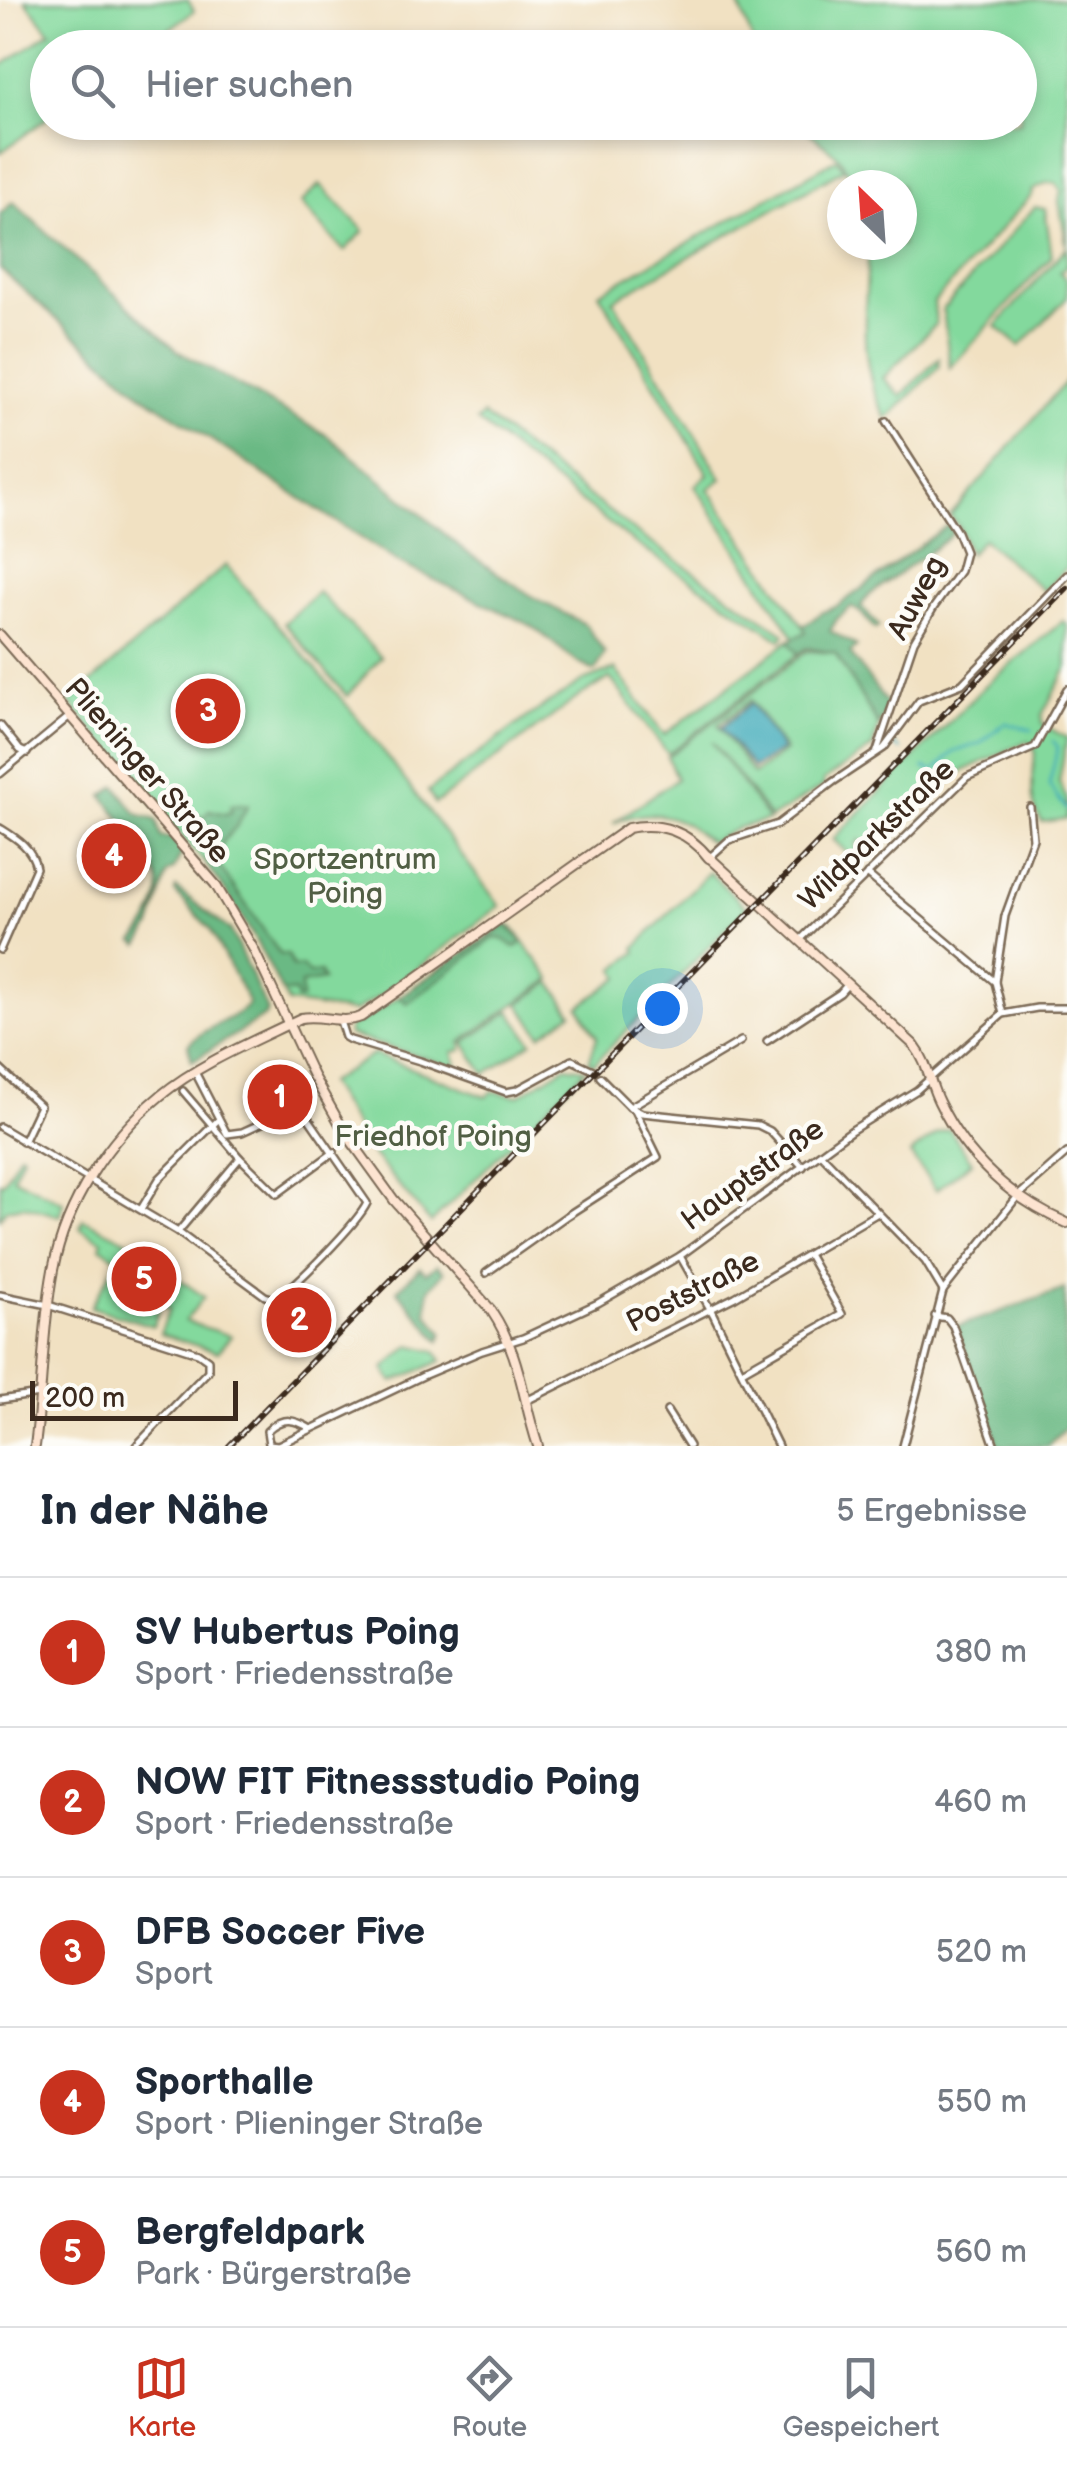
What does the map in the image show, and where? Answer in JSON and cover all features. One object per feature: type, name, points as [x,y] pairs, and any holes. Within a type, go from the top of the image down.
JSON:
[{"type":"street","name":"Auweg","points":[[876,754],[914,642],[960,571],[966,552],[886,420]]},
{"type":"street","points":[[709,858],[729,840],[778,824],[876,754],[920,702],[962,684],[1067,575]]},
{"type":"street","name":"Plieninger Straße","points":[[0,635],[214,884],[238,919],[333,1113],[358,1152],[394,1200],[491,1310],[510,1342],[538,1446]]},
{"type":"street","name":"Wildparkstraße","points":[[800,939],[972,773],[1036,747],[1067,688]]},
{"type":"street","points":[[0,774],[70,716]]},
{"type":"street","points":[[0,725],[20,750],[28,753]]},
{"type":"street","points":[[1030,807],[1032,839],[1005,916],[995,982],[1003,1014],[1042,1007],[1067,1008]]},
{"type":"street","points":[[35,1446],[48,1305],[65,1226],[112,1146],[145,1110],[196,1072],[306,1016],[340,1022],[354,1020],[384,1003],[619,832],[651,824],[669,828],[699,845],[914,1045],[931,1076],[939,1103],[977,1160],[1018,1196],[1067,1223]]},
{"type":"street","points":[[0,828],[24,845],[36,868],[0,950]]},
{"type":"street","points":[[867,874],[995,982]]},
{"type":"street","points":[[767,1040],[840,994],[848,984]]},
{"type":"street","name":"Hauptstraße","points":[[272,1446],[292,1443],[310,1430],[425,1375],[598,1303],[680,1256],[931,1076],[1003,1014]]},
{"type":"street","points":[[340,1022],[350,1040],[506,1092],[572,1060],[592,1070]]},
{"type":"street","points":[[632,1108],[741,1042]]},
{"type":"street","points":[[0,1070],[40,1106],[23,1142]]},
{"type":"street","points":[[0,1127],[141,1208],[274,1299],[288,1290],[366,1208],[364,1196],[300,1106],[233,1135],[227,1134],[196,1072]]},
{"type":"street","points":[[486,1273],[658,1157],[632,1108],[600,1077]]},
{"type":"street","points":[[183,1091],[240,1158],[277,1194],[334,1152]]},
{"type":"street","points":[[632,1108],[758,1126],[770,1132],[803,1167]]},
{"type":"street","points":[[141,1208],[160,1179],[218,1120]]},
{"type":"street","points":[[903,1446],[944,1291],[1018,1196],[1067,1153]]},
{"type":"street","points":[[821,1154],[924,1260],[944,1291]]},
{"type":"street","points":[[178,1232],[240,1158]]},
{"type":"street","name":"Poststraße","points":[[526,1401],[711,1310],[810,1256],[876,1214]]},
{"type":"street","points":[[680,1256],[778,1446]]},
{"type":"street","points":[[742,1371],[842,1314],[810,1256]]},
{"type":"street","points":[[0,1295],[48,1305],[198,1354],[209,1363],[208,1371],[136,1446]]},
{"type":"street","points":[[935,1316],[948,1318],[953,1326],[995,1446]]},
{"type":"street","points":[[0,1400],[39,1394]]},
{"type":"street","points":[[667,1412],[689,1446]]},
{"type":"street","points":[[272,1446],[266,1434],[270,1426],[281,1421],[293,1420],[310,1430]]},
{"type":"green space","points":[[25,0],[188,0],[194,11],[168,30],[48,30]]},
{"type":"green space","points":[[737,0],[1067,0],[1067,247],[1059,201],[1061,190],[1056,183],[1046,183],[1033,190],[934,302],[936,324],[883,378],[901,396],[939,358],[939,367],[887,419],[866,356],[868,260],[917,260],[917,170],[847,170],[840,158],[818,140],[1037,140],[1037,30],[748,30]]},
{"type":"green space","points":[[30,46],[30,131],[0,153],[0,67]]},
{"type":"green space","points":[[837,159],[844,169],[827,170],[827,179],[613,300],[722,479],[708,489],[807,632],[796,640],[695,486],[708,474],[599,293]]},
{"type":"green space","points":[[320,184],[364,231],[344,251],[301,203]]},
{"type":"green space","points":[[13,202],[178,351],[328,436],[465,551],[533,597],[586,625],[605,653],[595,671],[578,663],[532,626],[401,564],[141,394],[0,269],[0,214]]},
{"type":"green space","points":[[1035,207],[1045,209],[1052,256],[950,368],[943,309]]},
{"type":"green space","points":[[1067,247],[1067,265],[1060,272],[1067,280],[1067,298],[1020,346],[996,326]]},
{"type":"green space","points":[[1067,380],[1067,567],[1044,591],[983,539],[969,554],[959,527],[950,516]]},
{"type":"green space","points":[[483,415],[640,535],[785,634],[781,640],[632,541],[477,421]]},
{"type":"green space","points":[[948,525],[953,532],[947,539],[868,596],[861,606],[879,626],[875,629],[851,607],[830,631],[857,646],[850,653],[888,705],[879,726],[835,653],[807,648],[798,654],[788,641],[806,632],[803,626],[838,606]]},
{"type":"green space","name":"Sportzentrum Poing","points":[[226,565],[357,717],[500,906],[354,1012],[288,1003],[260,945],[222,884],[69,702]]},
{"type":"green space","points":[[318,592],[381,657],[347,696],[284,623]]},
{"type":"green space","points":[[1063,621],[1067,624],[1067,668],[1042,715],[1042,724],[1067,738],[1059,782],[1067,799],[1067,819],[1042,822],[1037,813],[1032,788],[1035,750],[1027,741],[959,773],[872,857],[860,840],[856,844],[858,856],[851,857],[833,839],[987,684]]},
{"type":"green space","points":[[788,641],[798,654],[668,754],[610,678],[581,695],[435,804],[428,791],[583,681],[615,669],[664,735]]},
{"type":"green space","points":[[807,651],[835,653],[879,726],[872,748],[823,781],[824,786],[771,818],[712,742],[769,820],[740,827],[711,842],[688,825],[657,815],[640,815],[613,823],[677,779],[667,757]],"holes":[[[751,700],[785,751],[753,774],[718,725]]]},
{"type":"green space","points":[[116,786],[137,814],[156,820],[161,837],[171,838],[183,851],[167,874],[151,927],[139,945],[134,941],[151,916],[159,885],[143,855],[145,850],[103,796]]},
{"type":"green space","points":[[231,805],[248,805],[222,848],[198,843],[202,835],[190,833],[196,820],[194,814],[204,818],[209,810],[225,814],[231,812]]},
{"type":"green space","points":[[208,857],[215,860],[280,954],[288,955],[293,967],[302,966],[309,974],[320,972],[323,980],[301,984],[302,999],[297,1000],[295,992],[282,992],[247,925],[204,862]]},
{"type":"green space","points":[[709,872],[747,908],[594,1064],[589,1062],[597,1037],[579,1007],[620,977],[615,969],[637,952],[635,948]]},
{"type":"green space","points":[[176,888],[231,931],[267,1010],[265,1016],[192,1061],[188,1045],[249,1004],[210,929],[175,892]]},
{"type":"green space","points":[[506,924],[551,979],[461,1042],[462,1050],[453,1052],[458,1068],[348,1035],[349,1026],[363,1021]]},
{"type":"green space","points":[[507,925],[522,941],[520,945],[515,947],[494,938],[407,1003],[399,997]]},
{"type":"green space","points":[[551,982],[572,1013],[541,1035],[519,1004]]},
{"type":"green space","points":[[510,1011],[532,1042],[485,1074],[464,1043]]},
{"type":"green space","name":"Friedhof Poing","points":[[374,1054],[486,1097],[492,1091],[518,1096],[566,1066],[586,1069],[431,1223],[372,1154],[328,1083]]},
{"type":"green space","points":[[949,1129],[972,1162],[936,1190],[910,1154]]},
{"type":"green space","points":[[20,1153],[23,1155],[13,1177],[64,1203],[60,1216],[24,1206],[6,1209],[0,1220],[0,1182],[3,1183]]},
{"type":"green space","points":[[83,1219],[124,1239],[204,1297],[185,1321],[231,1336],[217,1352],[160,1334],[170,1308],[161,1304],[153,1326],[91,1307],[118,1259],[100,1247],[102,1241],[80,1228]]},
{"type":"green space","points":[[437,1265],[444,1272],[429,1289],[427,1313],[443,1332],[440,1341],[397,1290],[420,1268],[426,1273]]},
{"type":"green space","points":[[1065,1289],[1067,1427],[1047,1446],[999,1446],[956,1327]]},
{"type":"green space","points":[[410,1345],[436,1351],[442,1361],[393,1382],[384,1369]]},
{"type":"water","points":[[751,703],[782,750],[753,768],[721,728]]},
{"type":"waterway","points":[[924,768],[934,771],[954,752],[981,743],[1005,723],[1032,730]]},
{"type":"waterway","points":[[1053,741],[1058,747],[1049,785],[1067,810]]},
{"type":"waterway","points":[[892,743],[901,750]]},
{"type":"railway","points":[[229,1446],[1067,588]]},
{"type":"place","name":"DFB Soccer Five","points":[[208,711]]},
{"type":"place","name":"Sporthalle","points":[[114,856]]},
{"type":"place","name":"SV Hubertus Poing","points":[[280,1097]]},
{"type":"place","name":"Bergfeldpark","points":[[144,1279]]},
{"type":"place","name":"NOW FIT Fitnessstudio Poing","points":[[299,1320]]}]
